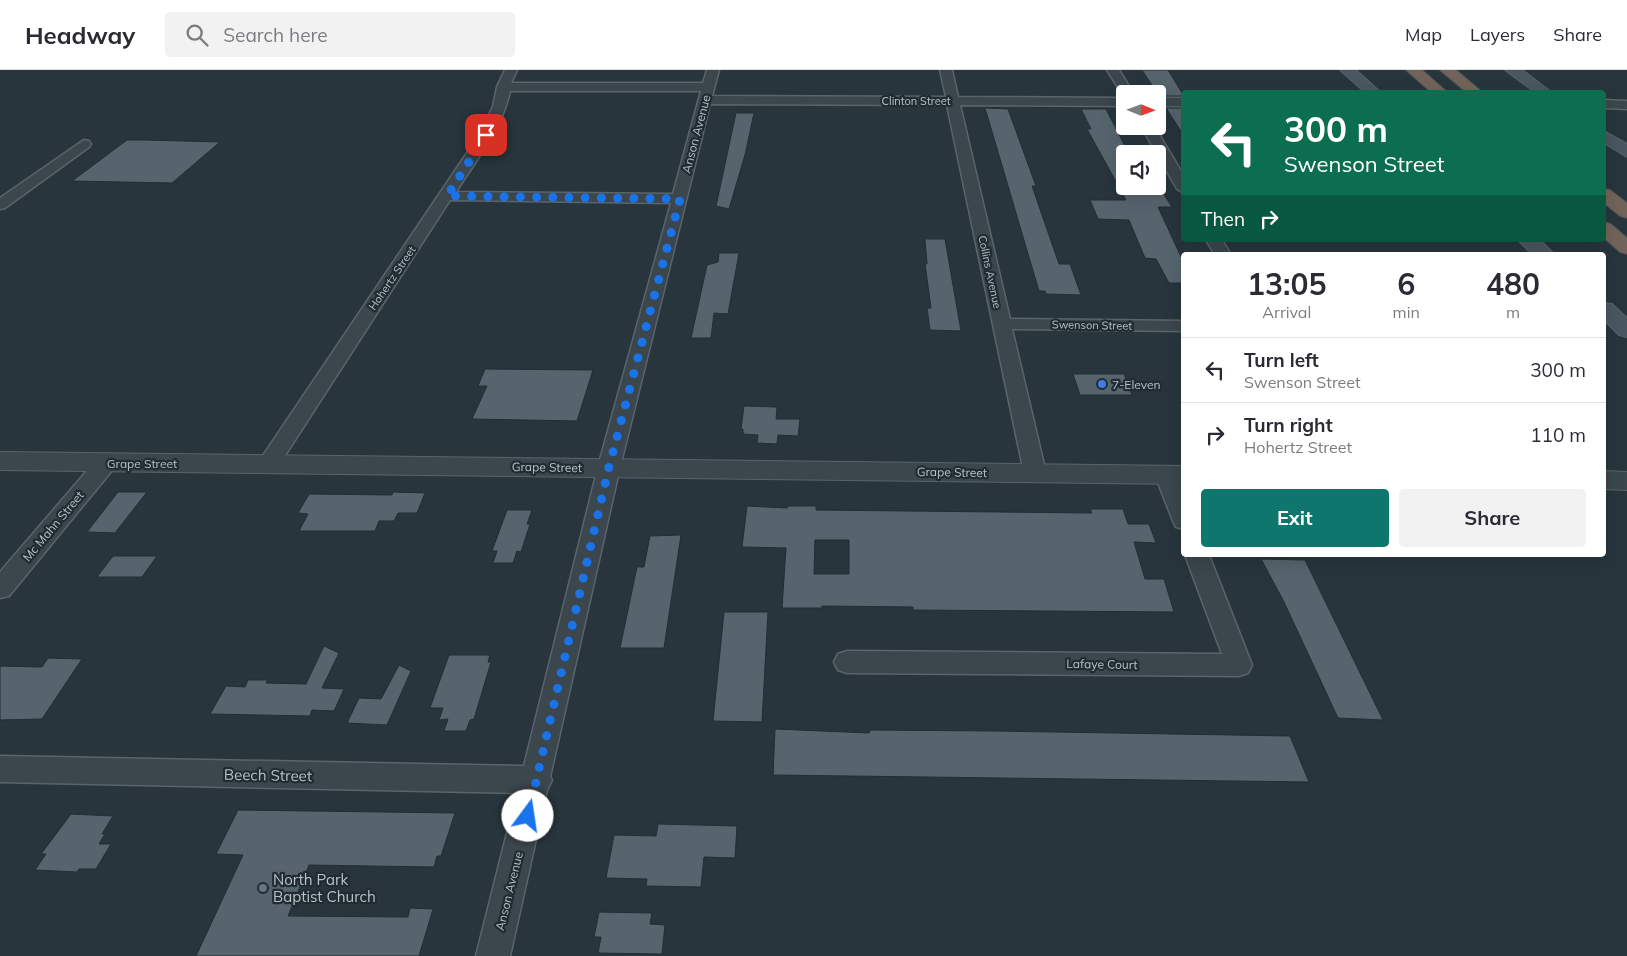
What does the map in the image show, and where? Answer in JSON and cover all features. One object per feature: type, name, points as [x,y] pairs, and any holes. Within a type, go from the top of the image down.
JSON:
[{"type":"highway","points":[[1413,70],[1438,90]]},
{"type":"highway","points":[[1447,70],[1472,90]]},
{"type":"highway","points":[[1606,196],[1627,212]]},
{"type":"highway","points":[[1606,230],[1627,248]]},
{"type":"main road","points":[[1347,70],[1371,90]]},
{"type":"main road","points":[[1512,70],[1541,90]]},
{"type":"main road","points":[[1606,137],[1627,152]]},
{"type":"main road","points":[[1530,242],[1542,252]]},
{"type":"main road","points":[[1606,311],[1627,330]]},
{"type":"street","name":"Hohertz Street","points":[[269,463],[447,196],[496,115],[503,94],[503,87],[511,70]]},
{"type":"street","name":"Anson Avenue","points":[[493,956],[537,780],[609,467],[713,70]]},
{"type":"street","name":"Collins Avenue","points":[[946,70],[1035,473]]},
{"type":"street","points":[[1113,70],[1122,85]]},
{"type":"street","name":"Clinton Street","points":[[503,87],[953,101],[1116,102]]},
{"type":"street","points":[[1166,102],[1181,102]]},
{"type":"street","points":[[1606,104],[1627,105]]},
{"type":"street","points":[[1152,135],[1181,183]]},
{"type":"street","points":[[0,205],[84,144]]},
{"type":"street","points":[[447,196],[680,199]]},
{"type":"street","name":"Swenson Street","points":[[1001,324],[1181,326]]},
{"type":"street","name":"Grape Street","points":[[0,462],[269,463],[1175,475]]},
{"type":"street","name":"Mc Mahn Street","points":[[0,589],[106,463]]},
{"type":"street","points":[[1175,475],[1181,506]]},
{"type":"street","points":[[1606,480],[1627,481]]},
{"type":"street","name":"Lafaye Court","points":[[847,662],[1240,665],[1198,557]]},
{"type":"street","name":"Beech Street","points":[[0,769],[537,780]]},
{"type":"building","points":[[1142,70],[1168,70],[1181,91],[1181,96],[1166,96],[1166,85],[1152,85]]},
{"type":"building","points":[[985,108],[1008,109],[1036,186],[1032,186],[1059,264],[1070,264],[1081,295],[1046,294],[1045,291],[1039,291]]},
{"type":"building","points":[[1166,108],[1181,108],[1181,131]]},
{"type":"building","points":[[1081,109],[1106,109],[1116,129],[1116,135],[1119,135],[1124,145],[1116,145],[1116,182],[1087,129],[1091,129]]},
{"type":"building","points":[[736,113],[754,113],[745,155],[729,209],[716,206]]},
{"type":"building","points":[[127,140],[220,142],[172,183],[72,181]]},
{"type":"building","points":[[1123,195],[1164,195],[1172,207],[1158,207],[1181,257],[1181,283],[1169,283],[1156,259],[1145,258],[1129,220],[1098,219],[1090,200],[1126,200]]},
{"type":"building","points":[[925,239],[945,239],[961,331],[930,330],[927,308],[931,308],[925,264],[927,264]]},
{"type":"building","points":[[719,253],[739,253],[728,314],[714,313],[711,338],[691,338],[707,265],[718,262]]},
{"type":"building","points":[[485,369],[593,370],[577,421],[472,419],[487,386],[478,386]]},
{"type":"building","name":"7-Eleven","points":[[1073,374],[1124,374],[1132,395],[1080,395]]},
{"type":"building","points":[[744,406],[777,407],[776,419],[800,419],[798,436],[778,435],[777,444],[757,443],[758,435],[743,434],[743,429],[741,429]]},
{"type":"building","points":[[118,492],[147,492],[115,533],[87,532]]},
{"type":"building","points":[[393,492],[425,493],[417,513],[398,513],[394,521],[379,521],[375,531],[299,531],[308,514],[298,513],[309,494],[392,495]]},
{"type":"building","points":[[747,506],[787,508],[788,506],[816,506],[816,510],[1092,513],[1090,509],[1123,509],[1128,524],[1149,524],[1156,543],[1134,542],[1145,579],[1164,579],[1174,612],[913,610],[913,607],[822,606],[822,608],[782,608],[786,548],[742,547]],"holes":[[[815,540],[849,540],[849,574],[814,574]]]},
{"type":"building","points":[[507,510],[532,510],[527,524],[530,524],[521,552],[517,551],[513,563],[493,563],[497,551],[492,551]]},
{"type":"building","points":[[681,535],[664,648],[620,648],[637,567],[644,567],[650,536]]},
{"type":"building","points":[[113,556],[157,556],[142,577],[97,577]]},
{"type":"building","points":[[1261,559],[1305,560],[1383,720],[1338,718],[1284,602]]},
{"type":"building","points":[[724,612],[768,612],[762,722],[713,721]]},
{"type":"building","points":[[324,646],[339,653],[322,688],[344,689],[334,711],[312,710],[310,716],[210,714],[226,686],[245,687],[248,680],[268,680],[266,683],[306,684]]},
{"type":"building","points":[[449,655],[490,655],[488,662],[491,662],[474,719],[470,720],[466,731],[444,731],[448,719],[439,720],[443,708],[430,708]]},
{"type":"building","points":[[48,658],[82,659],[42,719],[0,720],[0,666],[42,667]]},
{"type":"building","points":[[399,665],[411,671],[387,725],[347,723],[359,698],[381,699]]},
{"type":"building","points":[[775,729],[869,733],[870,730],[1290,736],[1309,782],[773,775]]},
{"type":"building","name":"North Park Baptist Church","points":[[238,810],[455,813],[441,856],[437,856],[434,867],[309,865],[288,916],[408,917],[410,908],[433,909],[419,956],[196,956],[243,855],[216,854]]},
{"type":"building","points":[[71,814],[113,816],[102,834],[105,834],[99,844],[111,844],[96,869],[79,869],[77,872],[35,870],[46,854],[41,854]]},
{"type":"building","points":[[658,824],[737,826],[735,858],[704,857],[701,887],[646,886],[647,879],[606,878],[614,835],[656,836]]},
{"type":"building","points":[[599,912],[652,913],[650,924],[665,925],[662,954],[598,953],[601,937],[594,937]]},
{"type":"place","name":"7-Eleven","points":[[1102,384]]},
{"type":"place","name":"North Park Baptist Church","points":[[263,888]]},
{"type":"route","points":[[486,135],[447,196],[680,199],[609,467],[528,816]]}]
